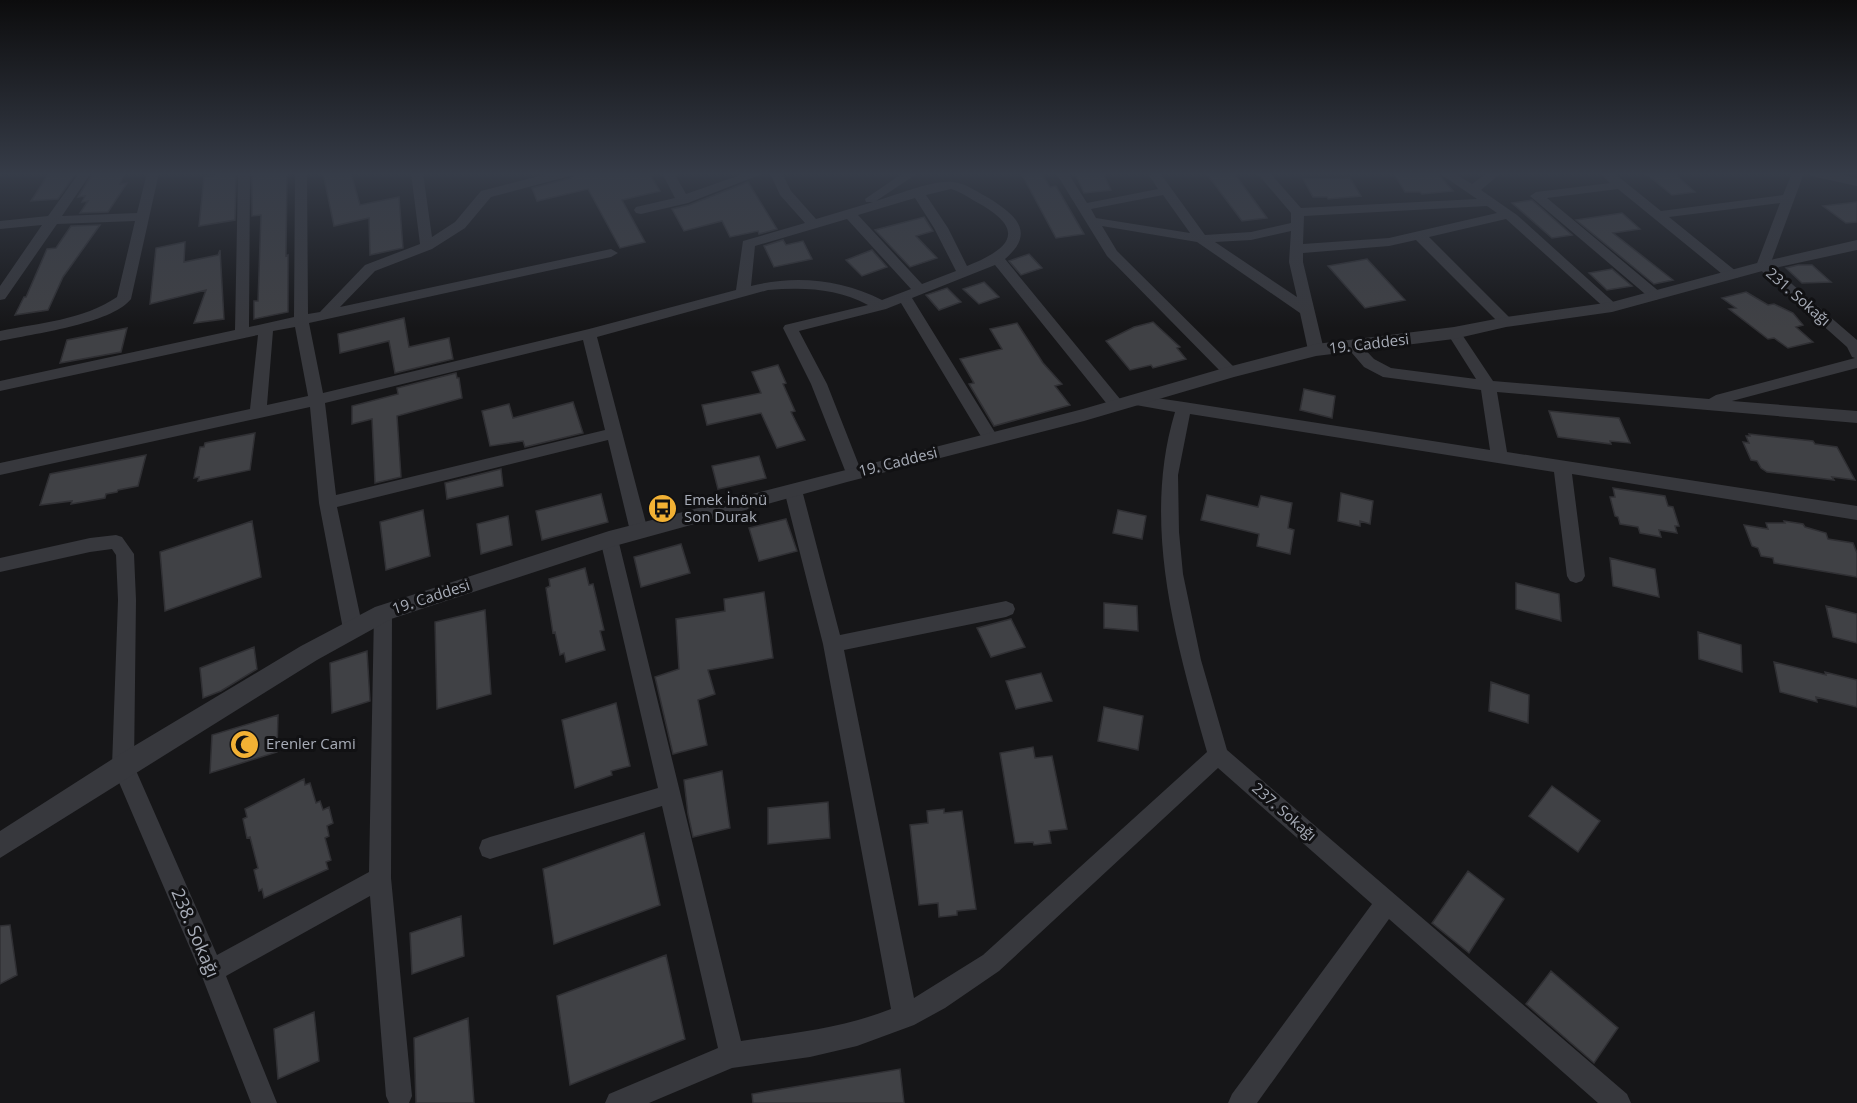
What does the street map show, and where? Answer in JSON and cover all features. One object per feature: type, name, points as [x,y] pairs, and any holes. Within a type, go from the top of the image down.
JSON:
[{"type":"street","points":[[0,296],[50,224]]},
{"type":"street","points":[[0,336],[89,315],[119,303],[127,294],[142,224]]},
{"type":"street","points":[[242,334],[243,224]]},
{"type":"street","points":[[301,224],[302,321],[317,400],[328,503],[353,629]]},
{"type":"street","points":[[424,224],[427,246]]},
{"type":"street","points":[[323,317],[370,268],[427,246],[459,224]]},
{"type":"street","points":[[743,292],[748,244],[811,224]]},
{"type":"street","points":[[860,224],[921,291]]},
{"type":"street","points":[[939,224],[964,273]]},
{"type":"street","points":[[854,473],[819,384],[790,328],[905,298],[997,258],[1010,249],[1016,237],[1013,224]]},
{"type":"street","points":[[1094,224],[1112,253],[1230,372]]},
{"type":"street","points":[[1118,224],[1201,239],[1251,236],[1283,224]]},
{"type":"street","points":[[1190,224],[1201,239],[1306,310]]},
{"type":"street","points":[[1298,224],[1296,262],[1316,350]]},
{"type":"street","points":[[1296,249],[1389,242],[1466,224]]},
{"type":"street","points":[[1519,224],[1612,307]]},
{"type":"street","points":[[1570,224],[1656,296]]},
{"type":"street","points":[[1670,224],[1732,275]]},
{"type":"street","points":[[1763,266],[1779,224]]},
{"type":"street","points":[[1419,235],[1506,322]]},
{"type":"street","name":"19. Caddesi","points":[[0,846],[123,766],[299,658],[383,613],[609,539],[854,473],[991,439],[1316,350],[1454,333],[1506,322],[1612,307],[1763,266],[1857,245]]},
{"type":"street","points":[[0,387],[610,253]]},
{"type":"street","points":[[997,258],[1127,402],[1184,407],[1857,513]]},
{"type":"street","name":"231. Sokağı","points":[[1763,266],[1856,348]]},
{"type":"street","points":[[0,469],[317,400],[782,284],[812,284],[849,291],[881,306]]},
{"type":"street","points":[[905,298],[991,439]]},
{"type":"street","points":[[258,413],[266,329]]},
{"type":"street","points":[[1454,333],[1488,386],[1500,457]]},
{"type":"street","points":[[589,334],[639,531]]},
{"type":"street","points":[[1354,346],[1369,363],[1388,373],[1488,386],[1857,417]]},
{"type":"street","points":[[1702,404],[1857,363]]},
{"type":"street","points":[[618,1103],[732,1055],[838,1039],[905,1016],[955,988],[991,963],[1218,755],[1191,660],[1174,574],[1170,532],[1170,475],[1177,431],[1184,407]]},
{"type":"street","points":[[328,503],[615,433]]},
{"type":"street","points":[[1562,466],[1576,576]]},
{"type":"street","points":[[793,490],[833,645],[905,1016]]},
{"type":"street","points":[[609,539],[732,1055]]},
{"type":"street","points":[[0,565],[90,544],[116,542],[124,554],[127,600],[123,766]]},
{"type":"street","points":[[833,645],[1006,609]]},
{"type":"street","points":[[383,613],[380,878],[399,1096]]},
{"type":"street","name":"237. Sokağı","points":[[1218,755],[1618,1103]]},
{"type":"street","name":"238. Sokağı","points":[[123,766],[212,971],[264,1103]]},
{"type":"street","points":[[490,848],[670,794]]},
{"type":"street","points":[[212,971],[380,878]]},
{"type":"street","points":[[1241,1103],[1387,902]]},
{"type":"building","points":[[261,224],[286,224],[288,312],[254,319],[254,301],[258,301]]},
{"type":"building","points":[[369,224],[401,224],[403,248],[370,255]]},
{"type":"building","points":[[607,224],[635,224],[645,242],[620,248]]},
{"type":"building","points":[[680,224],[709,224],[684,231]]},
{"type":"building","points":[[724,224],[774,224],[777,229],[759,234],[758,231],[730,237]]},
{"type":"building","points":[[896,224],[929,224],[933,231],[916,236],[937,258],[910,267],[875,230]]},
{"type":"building","points":[[1049,224],[1078,224],[1084,234],[1056,238]]},
{"type":"building","points":[[1537,224],[1560,224],[1572,235],[1552,238]]},
{"type":"building","points":[[1581,224],[1635,224],[1640,229],[1613,233],[1673,280],[1654,284]]},
{"type":"building","points":[[100,225],[63,277],[48,310],[15,315],[26,297],[47,249],[56,248],[71,226]]},
{"type":"building","points":[[783,240],[786,245],[803,241],[812,259],[774,267],[764,246]]},
{"type":"building","points":[[185,242],[184,262],[218,255],[220,250],[224,319],[194,323],[206,290],[150,304],[156,248]]},
{"type":"building","points":[[872,250],[887,267],[862,276],[846,260]]},
{"type":"building","points":[[1029,254],[1042,268],[1021,275],[1009,261]]},
{"type":"building","points":[[1367,259],[1405,300],[1365,308],[1328,266]]},
{"type":"building","points":[[1812,265],[1831,282],[1802,283],[1786,268]]},
{"type":"building","points":[[1612,269],[1632,286],[1607,290],[1589,273]]},
{"type":"building","points":[[984,282],[999,297],[979,304],[963,289]]},
{"type":"building","points":[[947,288],[961,302],[939,310],[926,295]]},
{"type":"building","points":[[1746,292],[1768,305],[1774,304],[1793,313],[1803,325],[1796,327],[1813,342],[1788,348],[1774,338],[1768,339],[1729,309],[1736,308],[1722,298]]},
{"type":"building","points":[[404,318],[409,347],[449,338],[453,359],[395,373],[389,341],[340,353],[338,334]]},
{"type":"building","points":[[1153,322],[1180,347],[1177,348],[1186,359],[1153,368],[1151,365],[1130,370],[1106,341],[1134,327]]},
{"type":"building","points":[[1017,323],[1043,363],[1062,384],[1055,386],[1070,405],[994,426],[969,384],[974,383],[960,359],[1002,349],[990,329]]},
{"type":"building","points":[[127,328],[121,352],[60,363],[67,340]]},
{"type":"building","points":[[778,365],[786,383],[783,384],[795,411],[791,412],[805,440],[777,448],[761,413],[707,425],[702,405],[761,393],[752,372]]},
{"type":"building","points":[[456,373],[462,398],[397,416],[401,477],[375,483],[372,419],[352,424],[352,406],[398,394],[397,388]]},
{"type":"building","points":[[1304,389],[1335,396],[1332,418],[1300,410]]},
{"type":"building","points":[[573,402],[583,433],[525,447],[523,441],[490,446],[482,411],[509,404],[513,418]]},
{"type":"building","points":[[1549,411],[1619,418],[1630,443],[1610,441],[1611,444],[1558,437]]},
{"type":"building","points":[[255,433],[250,470],[198,481],[199,477],[194,478],[200,447],[204,447],[205,443]]},
{"type":"building","points":[[1749,434],[1813,441],[1815,444],[1837,447],[1855,480],[1832,477],[1834,480],[1767,472],[1757,461],[1751,460],[1743,442],[1749,443],[1746,436],[1750,436]]},
{"type":"building","points":[[146,455],[138,486],[106,494],[105,498],[71,504],[72,501],[40,505],[50,474]]},
{"type":"building","points":[[759,456],[766,478],[718,489],[712,466]]},
{"type":"building","points":[[501,469],[503,486],[447,499],[445,483]]},
{"type":"building","points":[[1613,488],[1665,496],[1668,506],[1673,507],[1679,526],[1675,526],[1677,533],[1659,530],[1661,537],[1640,533],[1638,527],[1620,524],[1618,517],[1615,516],[1610,497],[1615,497]]},
{"type":"building","points":[[1341,493],[1373,501],[1370,524],[1360,521],[1360,526],[1338,521]]},
{"type":"building","points":[[601,494],[608,522],[542,540],[536,511]]},
{"type":"building","points":[[1207,495],[1258,507],[1261,496],[1292,503],[1288,528],[1294,530],[1290,554],[1257,546],[1259,534],[1201,520]]},
{"type":"building","points":[[423,510],[430,556],[386,570],[380,522]]},
{"type":"building","points":[[1118,510],[1146,516],[1142,539],[1113,533]]},
{"type":"building","points":[[508,516],[512,545],[481,554],[477,524]]},
{"type":"building","points":[[786,519],[797,551],[759,561],[749,528]]},
{"type":"building","points":[[252,521],[261,577],[165,611],[160,552]]},
{"type":"building","points":[[1784,521],[1803,524],[1805,527],[1826,533],[1828,539],[1853,543],[1857,553],[1857,577],[1774,563],[1773,558],[1761,556],[1758,548],[1752,546],[1744,525],[1768,529],[1766,523],[1785,523]]},
{"type":"building","points":[[681,544],[690,573],[641,587],[634,557]]},
{"type":"building","points":[[1610,558],[1655,569],[1659,597],[1613,586]]},
{"type":"building","points":[[585,568],[589,585],[593,584],[604,630],[600,631],[605,650],[566,662],[564,653],[560,655],[555,632],[553,633],[546,588],[550,586],[549,579]]},
{"type":"building","points":[[1516,583],[1559,594],[1561,621],[1516,609]]},
{"type":"building","points":[[764,592],[773,658],[708,670],[715,694],[698,700],[707,745],[673,754],[655,677],[679,669],[676,619],[725,611],[724,599]]},
{"type":"building","points":[[1104,603],[1137,606],[1138,631],[1104,628]]},
{"type":"building","points":[[1826,606],[1857,614],[1857,643],[1833,637]]},
{"type":"building","points":[[485,610],[491,694],[437,709],[435,622]]},
{"type":"building","points":[[1011,619],[1025,647],[991,657],[977,628]]},
{"type":"building","points":[[1698,632],[1741,645],[1742,672],[1699,659]]},
{"type":"building","points":[[254,647],[257,669],[221,691],[203,698],[200,668]]},
{"type":"building","points":[[367,651],[370,701],[332,713],[330,663]]},
{"type":"building","points":[[1774,662],[1857,680],[1857,707],[1816,697],[1817,702],[1780,692]]},
{"type":"building","points":[[1041,673],[1052,701],[1016,709],[1006,681]]},
{"type":"building","points":[[1491,682],[1529,695],[1528,723],[1489,711]]},
{"type":"building","points":[[616,703],[630,766],[611,771],[612,775],[575,788],[562,720]]},
{"type":"building","points":[[1104,707],[1143,716],[1138,750],[1098,741]]},
{"type":"building","name":"Erenler Cami","points":[[278,715],[277,752],[210,773],[212,735]]},
{"type":"building","points":[[1033,747],[1035,758],[1052,756],[1067,829],[1049,831],[1051,843],[1034,845],[1033,842],[1015,843],[1000,753]]},
{"type":"building","points":[[722,771],[730,828],[693,837],[684,780]]},
{"type":"building","points":[[304,779],[305,785],[310,783],[316,803],[320,801],[323,810],[329,807],[333,823],[327,826],[329,836],[325,838],[331,860],[326,862],[328,869],[264,898],[262,889],[259,891],[254,870],[258,868],[250,837],[247,838],[243,819],[247,817],[245,809]]},
{"type":"building","points":[[1552,786],[1600,821],[1578,852],[1529,816]]},
{"type":"building","points":[[828,802],[830,838],[768,844],[768,808]]},
{"type":"building","points":[[944,809],[944,813],[962,811],[976,909],[957,911],[957,915],[939,917],[938,903],[919,905],[910,825],[928,823],[927,811]]},
{"type":"building","points":[[644,833],[660,905],[554,944],[543,869]]},
{"type":"building","points":[[1468,871],[1504,899],[1469,953],[1432,923]]},
{"type":"building","points":[[461,916],[464,956],[412,974],[410,933]]},
{"type":"building","points":[[10,925],[17,975],[0,984],[0,926]]},
{"type":"building","points":[[666,955],[685,1039],[570,1085],[557,996]]},
{"type":"building","points":[[1551,971],[1618,1028],[1594,1063],[1526,1004]]},
{"type":"building","points":[[314,1012],[319,1061],[278,1079],[274,1029]]},
{"type":"building","points":[[468,1018],[474,1103],[416,1103],[414,1038]]},
{"type":"building","points":[[900,1069],[904,1103],[753,1103],[752,1094]]},
{"type":"place","name":"Emek İnönü Son Durak","points":[[663,509]]},
{"type":"place","name":"Erenler Cami","points":[[245,744]]}]
